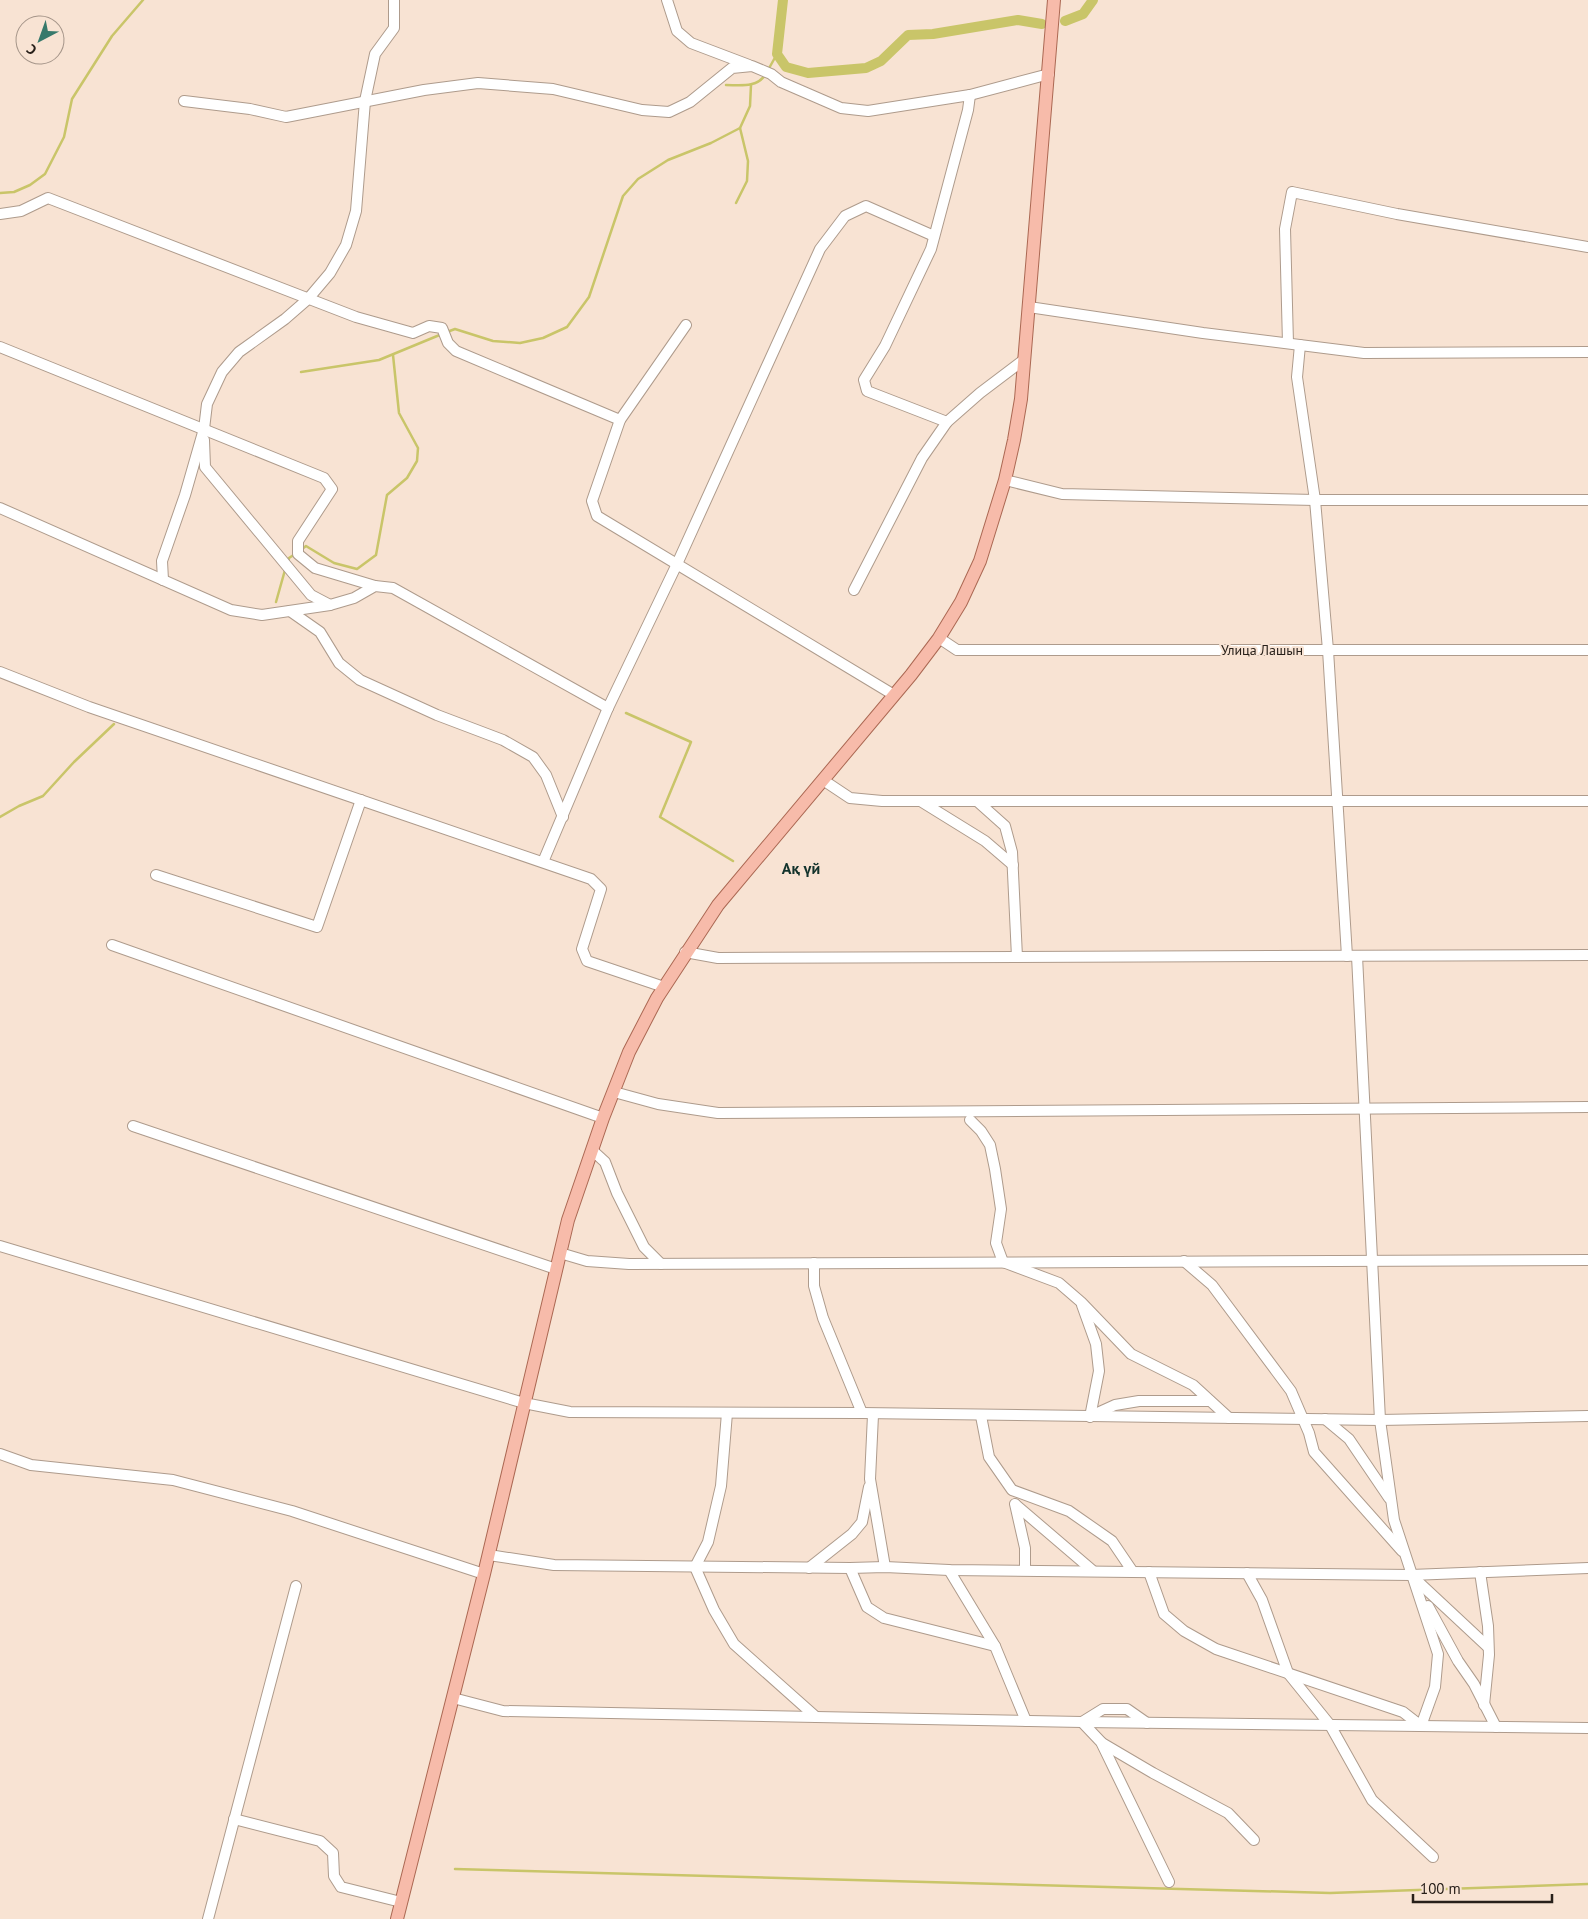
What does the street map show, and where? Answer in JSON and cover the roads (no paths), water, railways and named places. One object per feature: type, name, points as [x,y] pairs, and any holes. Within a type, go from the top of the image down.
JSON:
[{"type":"main road","points":[[397,1919],[489,1555],[568,1220],[603,1118],[629,1052],[685,952],[718,905],[894,695],[939,638],[961,602],[980,561],[1006,480],[1021,399],[1054,0]]},
{"type":"street","points":[[330,605],[310,595],[205,467],[204,429],[207,404],[222,372],[239,352],[285,319],[308,299],[330,273],[346,245],[356,211],[365,101],[375,54],[394,28],[394,0]]},
{"type":"street","points":[[667,0],[677,31],[691,43],[771,74],[781,82],[842,108],[868,111],[970,95],[1049,74]]},
{"type":"street","points":[[184,101],[286,117],[424,90],[478,83],[553,90],[642,110],[669,112],[690,102],[732,68],[752,66]]},
{"type":"street","points":[[947,422],[867,391],[864,380],[885,346],[931,249],[968,110],[970,95]]},
{"type":"street","points":[[1288,344],[1285,229],[1292,192],[1397,214],[1588,247]]},
{"type":"street","points":[[0,214],[21,211],[48,198],[356,317],[413,333],[429,326],[442,328],[448,343],[456,351],[620,420]]},
{"type":"street","points":[[543,862],[564,817],[608,708],[677,564],[820,249],[845,216],[866,206],[934,236]]},
{"type":"street","points":[[1029,307],[1204,333],[1364,353],[1588,352]]},
{"type":"street","points":[[686,325],[620,420],[592,501],[597,516],[894,695]]},
{"type":"street","points":[[1300,345],[1297,377],[1316,500],[1338,801],[1364,1107],[1380,1420],[1394,1520],[1438,1654],[1435,1687],[1421,1726]]},
{"type":"street","points":[[0,347],[324,478],[332,489],[298,541],[298,554],[315,568],[375,586],[392,588],[608,708]]},
{"type":"street","points":[[854,590],[922,458],[947,422],[980,392],[1025,359]]},
{"type":"street","points":[[163,580],[162,561],[185,495],[204,429]]},
{"type":"street","points":[[1006,480],[1062,494],[1316,500],[1588,500]]},
{"type":"street","points":[[0,508],[231,610],[262,616],[330,605],[354,598],[375,586]]},
{"type":"street","points":[[290,611],[320,632],[339,663],[360,680],[437,715],[503,740],[533,757],[546,775],[564,817]]},
{"type":"street","name":"Улица Лашын","points":[[939,638],[957,650],[1588,650]]},
{"type":"street","points":[[0,672],[89,707],[591,879],[600,889],[582,949],[586,960],[664,987]]},
{"type":"street","points":[[823,780],[850,798],[882,802],[1588,801]]},
{"type":"street","points":[[156,875],[317,927],[361,800]]},
{"type":"street","points":[[922,802],[985,841],[1013,866]]},
{"type":"street","points":[[977,802],[1005,826],[1012,852],[1017,957]]},
{"type":"street","points":[[112,946],[603,1118]]},
{"type":"street","points":[[685,952],[718,958],[1588,955]]},
{"type":"street","points":[[614,1092],[658,1104],[718,1113],[1364,1107],[1588,1107]]},
{"type":"street","points":[[970,1120],[981,1131],[990,1146],[996,1169],[1001,1209],[996,1243],[1003,1262],[1059,1283],[1081,1302],[1131,1354],[1193,1385],[1229,1418]]},
{"type":"street","points":[[133,1126],[556,1269]]},
{"type":"street","points":[[593,1151],[605,1162],[617,1193],[644,1247],[662,1264]]},
{"type":"street","points":[[0,1246],[524,1403],[570,1412],[1380,1420],[1588,1416]]},
{"type":"street","points":[[560,1253],[587,1261],[662,1264],[1588,1260]]},
{"type":"street","points":[[1184,1261],[1212,1285],[1290,1391],[1309,1433],[1314,1452],[1404,1554]]},
{"type":"street","points":[[1048,1262],[1059,1283]]},
{"type":"street","points":[[814,1263],[814,1286],[823,1318],[868,1414],[870,1479],[885,1567]]},
{"type":"street","points":[[1081,1302],[1096,1344],[1099,1372],[1090,1417]]},
{"type":"street","points":[[1090,1417],[1115,1406],[1139,1402],[1210,1401]]},
{"type":"street","points":[[695,1567],[708,1542],[721,1486],[727,1414]]},
{"type":"street","points":[[981,1416],[989,1457],[1012,1490],[1025,1548],[1025,1570]]},
{"type":"street","points":[[1325,1419],[1349,1439],[1391,1500]]},
{"type":"street","points":[[0,1454],[31,1465],[173,1480],[292,1511],[484,1574]]},
{"type":"street","points":[[809,1568],[852,1534],[862,1522],[870,1479]]},
{"type":"street","points":[[1012,1490],[1069,1511],[1112,1541],[1133,1572]]},
{"type":"street","points":[[1016,1505],[1092,1570]]},
{"type":"street","points":[[489,1555],[554,1565],[695,1567],[885,1567],[949,1570],[1092,1570],[1411,1575],[1588,1568]]},
{"type":"street","points":[[695,1567],[714,1610],[734,1644],[816,1717]]},
{"type":"street","points":[[850,1568],[866,1607],[884,1618],[995,1646]]},
{"type":"street","points":[[949,1570],[995,1646],[1026,1721]]},
{"type":"street","points":[[1149,1572],[1164,1614],[1184,1631],[1216,1649],[1403,1712],[1421,1726]]},
{"type":"street","points":[[1480,1572],[1488,1626],[1484,1707]]},
{"type":"street","points":[[1247,1573],[1262,1600],[1288,1673],[1330,1725],[1372,1800],[1433,1857]]},
{"type":"street","points":[[1411,1575],[1488,1647]]},
{"type":"street","points":[[1411,1575],[1458,1661],[1474,1684],[1484,1707],[1496,1727]]},
{"type":"street","points":[[208,1919],[296,1586]]},
{"type":"street","points":[[453,1698],[503,1711],[1082,1722],[1588,1728]]},
{"type":"street","points":[[1082,1722],[1101,1742],[1153,1773],[1228,1813],[1254,1840]]},
{"type":"street","points":[[1101,1742],[1169,1882]]},
{"type":"street","points":[[234,1819],[320,1841],[333,1852],[334,1876],[342,1887],[401,1902]]},
{"type":"waterway","points":[[0,193],[14,192],[30,185],[45,174],[64,137],[72,99],[112,36],[143,0]]},
{"type":"waterway","points":[[783,0],[777,54],[786,67],[808,73],[866,68],[881,61],[908,35],[933,34],[1018,20],[1042,24]]},
{"type":"waterway","points":[[1065,21],[1083,14],[1093,0]]},
{"type":"waterway","points":[[768,70],[777,54]]},
{"type":"waterway","points":[[726,85],[753,84],[765,75]]},
{"type":"waterway","points":[[447,332],[455,329],[493,341],[520,343],[543,338],[567,327],[589,297],[623,196],[638,179],[668,160],[711,143],[740,128],[750,106],[751,85]]},
{"type":"waterway","points":[[736,203],[747,181],[748,161],[740,128]]},
{"type":"waterway","points":[[301,372],[379,360],[442,334]]},
{"type":"waterway","points":[[302,549],[306,546],[334,563],[357,569],[376,555],[387,495],[407,478],[417,461],[418,448],[399,413],[393,355]]},
{"type":"waterway","points":[[288,562],[289,558],[295,554]]},
{"type":"waterway","points":[[276,602],[285,570]]},
{"type":"waterway","points":[[626,713],[691,742],[660,817],[733,861]]},
{"type":"waterway","points":[[0,817],[19,806],[43,796],[74,762],[114,724]]},
{"type":"waterway","points":[[455,1869],[1330,1893],[1588,1884]]},
{"type":"district","name":"Ақ үй","points":[[801,868]]}]
